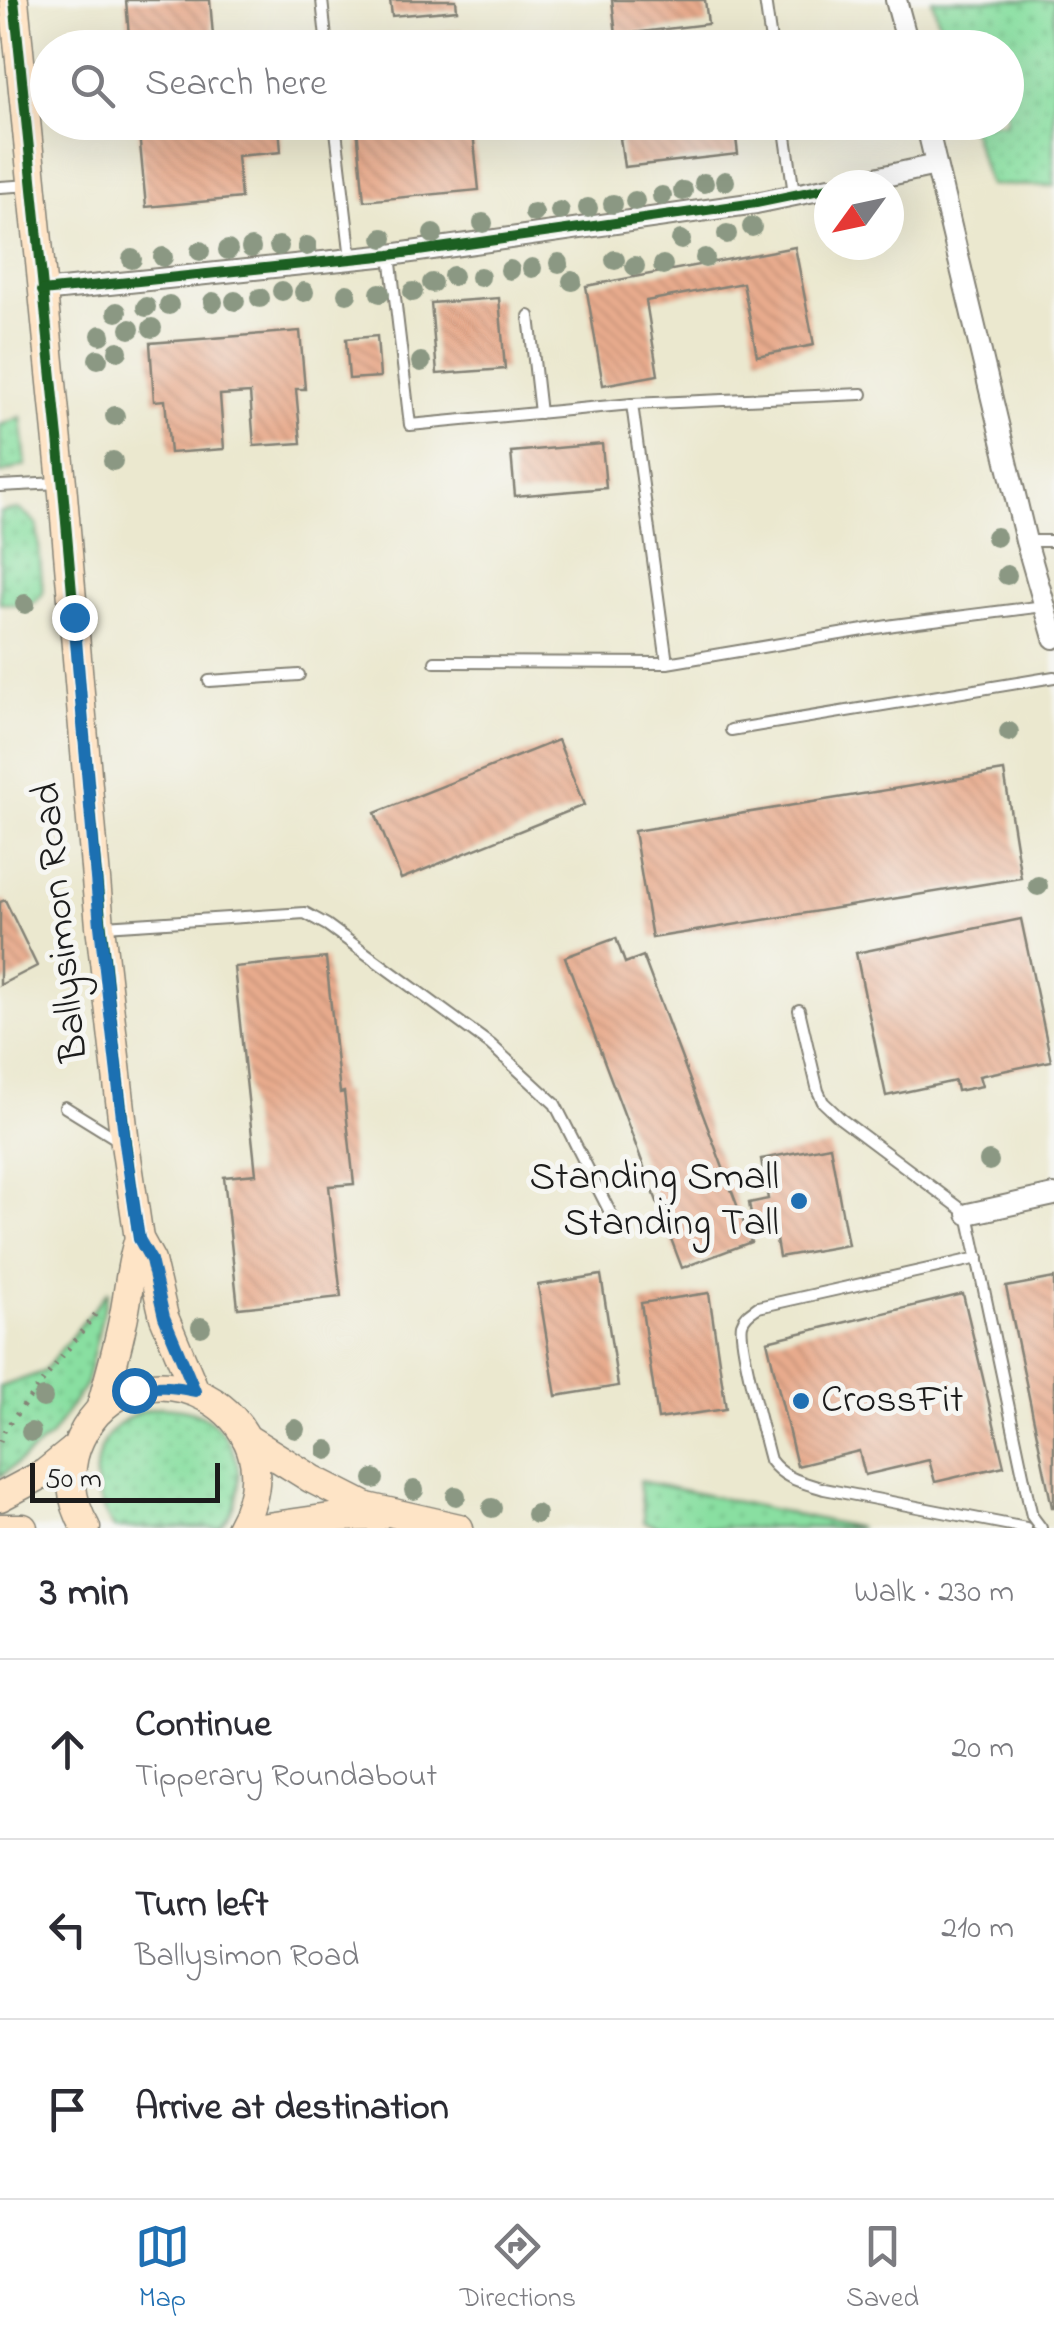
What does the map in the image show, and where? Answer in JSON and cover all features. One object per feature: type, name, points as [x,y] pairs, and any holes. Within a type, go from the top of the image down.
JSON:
[{"type":"main road","name":"Ballysimon Road","points":[[14,0],[8,36],[33,185],[100,926],[125,1144],[139,1239],[151,1260],[164,1317],[195,1391]]},
{"type":"main road","name":"Ballysimon Road","points":[[100,1410],[122,1328],[131,1262],[139,1239]]},
{"type":"main road","points":[[86,1528],[74,1500],[71,1474],[85,1428],[116,1398],[134,1390],[175,1386],[211,1399],[225,1410],[246,1438],[255,1476],[254,1496],[240,1528]]},
{"type":"main road","points":[[246,1438],[367,1507],[460,1528]]},
{"type":"main road","points":[[0,1497],[45,1473],[76,1448]]},
{"type":"main road","points":[[260,1528],[336,1517],[399,1515]]},
{"type":"main road","points":[[0,1528],[23,1528]]},
{"type":"street","points":[[896,0],[904,30]]},
{"type":"street","points":[[930,140],[1026,541],[1054,638]]},
{"type":"street","points":[[904,173],[936,166]]},
{"type":"street","points":[[42,291],[390,255],[756,204],[814,191]]},
{"type":"street","points":[[968,1214],[1054,1195]]},
{"type":"lane","points":[[322,0],[325,30]]},
{"type":"lane","points":[[766,0],[770,30]]},
{"type":"lane","points":[[337,140],[351,259]]},
{"type":"lane","points":[[786,140],[794,195]]},
{"type":"lane","points":[[0,187],[33,185]]},
{"type":"lane","points":[[390,255],[410,425],[632,404],[862,394]]},
{"type":"lane","points":[[529,316],[540,412]]},
{"type":"lane","points":[[632,404],[667,663]]},
{"type":"lane","points":[[0,486],[62,483]]},
{"type":"lane","points":[[1026,541],[1054,541]]},
{"type":"lane","points":[[435,662],[667,663],[894,625],[1044,606]]},
{"type":"lane","points":[[209,681],[299,674]]},
{"type":"lane","points":[[730,730],[1054,676]]},
{"type":"lane","points":[[100,926],[304,913],[326,925],[492,1045],[555,1104],[615,1222]]},
{"type":"lane","points":[[799,1010],[823,1102],[968,1214],[1032,1516],[1041,1528]]},
{"type":"lane","points":[[65,1107],[125,1144]]},
{"type":"lane","points":[[978,1258],[758,1307],[742,1323],[743,1340],[770,1460],[779,1472],[824,1489],[1026,1528]]},
{"type":"path","points":[[0,1442],[5,1430],[84,1332],[112,1290],[130,1286]]},
{"type":"green space","points":[[932,0],[1054,0],[1054,186],[989,185],[974,140],[1024,140],[1024,30],[942,30]]},
{"type":"green space","points":[[21,417],[26,465],[0,474],[0,425]]},
{"type":"green space","points":[[18,509],[37,525],[43,593],[35,602],[24,605],[0,603],[0,512]]},
{"type":"green space","points":[[108,1291],[86,1384],[50,1437],[0,1477],[0,1387],[43,1372]]},
{"type":"green space","points":[[161,1407],[201,1415],[228,1441],[239,1486],[230,1515],[220,1528],[114,1528],[105,1513],[96,1480],[101,1449],[121,1423],[137,1413]]},
{"type":"green space","points":[[639,1481],[860,1528],[662,1528],[644,1522]]},
{"type":"building","points":[[126,0],[210,0],[212,30],[128,30]]},
{"type":"building","points":[[390,0],[456,0],[457,10],[392,16]]},
{"type":"building","points":[[612,0],[705,0],[708,24],[615,30]]},
{"type":"building","points":[[140,140],[280,140],[281,152],[237,156],[241,198],[146,207]]},
{"type":"building","points":[[358,140],[474,140],[479,190],[364,201]]},
{"type":"building","points":[[620,140],[736,140],[738,154],[624,167]]},
{"type":"building","points":[[795,247],[814,345],[757,356],[743,283],[646,301],[658,375],[603,385],[586,286]]},
{"type":"building","points":[[499,298],[505,369],[437,374],[431,303]]},
{"type":"building","points":[[300,331],[305,389],[296,389],[301,443],[254,446],[250,393],[220,395],[224,449],[170,453],[165,400],[154,401],[150,343]]},
{"type":"building","points":[[377,336],[380,377],[349,379],[346,339]]},
{"type":"building","points":[[602,444],[606,488],[515,496],[511,452]]},
{"type":"building","points":[[558,740],[584,805],[401,879],[375,813]]},
{"type":"building","points":[[1004,771],[1021,878],[652,938],[634,831]]},
{"type":"building","points":[[5,900],[37,966],[0,985],[0,902]]},
{"type":"building","points":[[1021,919],[1051,1061],[979,1076],[982,1086],[957,1091],[955,1081],[886,1096],[856,953]]},
{"type":"building","points":[[616,938],[625,963],[643,956],[751,1242],[682,1268],[565,957]]},
{"type":"building","points":[[326,958],[354,1184],[329,1186],[341,1297],[238,1308],[224,1177],[256,1174],[234,967]]},
{"type":"building","name":"Standing Small Standing Tall","points":[[830,1146],[848,1245],[779,1257],[772,1217],[752,1220],[749,1203],[768,1199],[761,1159]]},
{"type":"building","points":[[601,1275],[618,1386],[556,1396],[538,1285]]},
{"type":"building","points":[[1054,1278],[1054,1507],[1052,1507],[1006,1287]]},
{"type":"building","points":[[709,1293],[726,1409],[658,1419],[641,1303]]},
{"type":"building","points":[[963,1294],[1004,1466],[935,1482],[929,1460],[865,1475],[859,1451],[797,1466],[767,1341]]},
{"type":"cycle path","points":[[14,0],[105,958],[139,1239]]},
{"type":"cycle path","points":[[42,291],[390,255],[756,203],[814,191]]},
{"type":"place","name":"Standing Small Standing Tall","points":[[799,1201]]},
{"type":"place","name":"CrossFit","points":[[801,1401]]},
{"type":"route","points":[[74,617],[100,926],[139,1239],[151,1260],[164,1317],[195,1391],[175,1386],[134,1390]]}]
